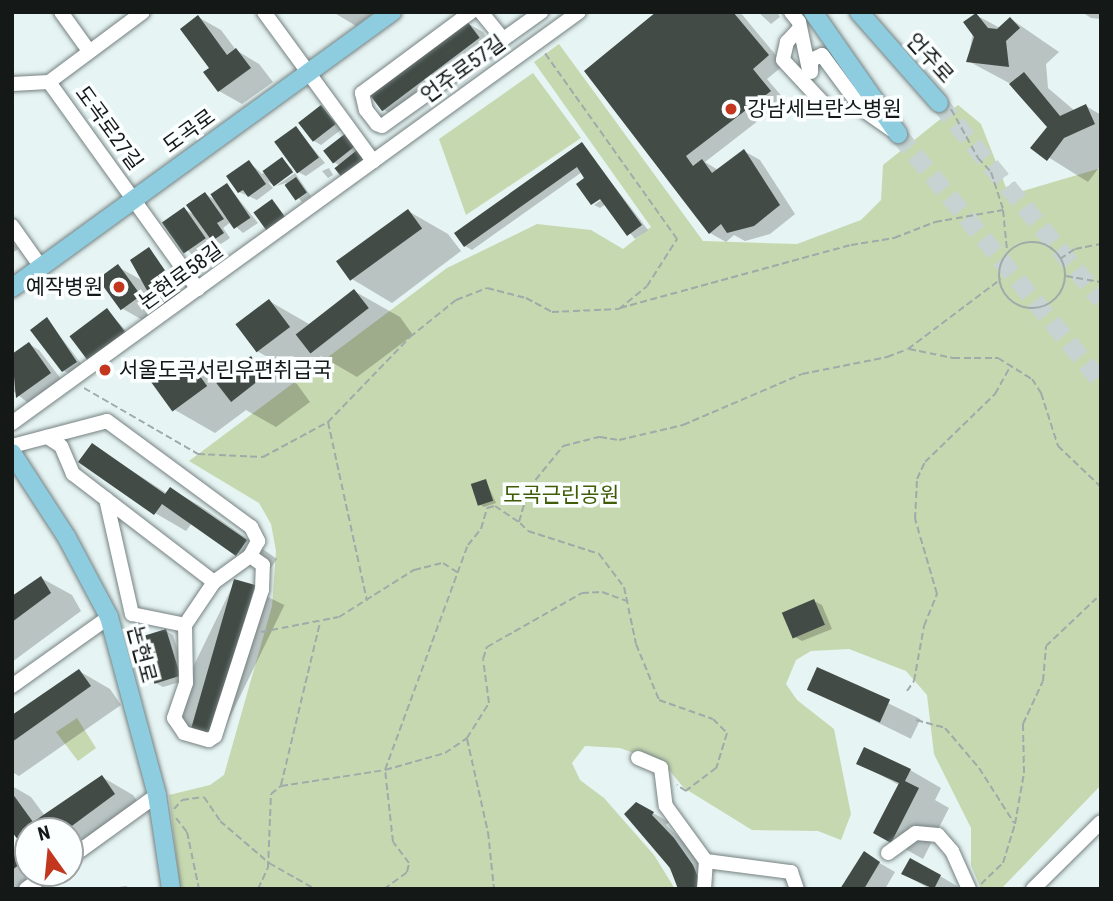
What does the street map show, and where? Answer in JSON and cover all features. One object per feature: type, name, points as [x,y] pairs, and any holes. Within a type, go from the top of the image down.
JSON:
[{"type":"main road","name":"도곡로","points":[[12,288],[393,12]]},
{"type":"main road","name":"언주로","points":[[859,12],[943,103]]},
{"type":"main road","points":[[801,19],[898,134]]},
{"type":"main road","name":"논현로","points":[[12,453],[66,536],[109,617],[157,795],[171,889]]},
{"type":"street","name":"도곡로27길","points":[[61,12],[89,51]]},
{"type":"street","points":[[12,84],[49,82],[143,12]]},
{"type":"street","points":[[264,12],[373,160]]},
{"type":"street","points":[[471,12],[362,93],[366,110],[377,124],[382,126],[532,15],[543,38]]},
{"type":"street","points":[[481,12],[503,39]]},
{"type":"street","name":"언주로57길","points":[[373,160],[579,12]]},
{"type":"street","points":[[801,19],[822,55],[862,110],[898,134]]},
{"type":"street","points":[[801,19],[811,72],[811,60],[822,55]]},
{"type":"street","points":[[801,19],[787,42],[783,60],[824,104]]},
{"type":"street","name":"도곡로27길","points":[[49,82],[198,289]]},
{"type":"street","name":"논현로58길","points":[[12,423],[73,382],[373,160]]},
{"type":"street","points":[[12,226],[41,267]]},
{"type":"street","points":[[12,446],[107,421],[251,527],[258,541],[250,556],[215,582],[185,625],[186,684],[174,718],[184,733],[209,740],[215,736],[262,590],[263,565],[250,556]]},
{"type":"street","points":[[47,437],[61,446],[74,474],[215,582]]},
{"type":"street","points":[[106,499],[132,614],[185,625]]},
{"type":"street","points":[[12,686],[109,617]]},
{"type":"street","points":[[638,758],[661,768],[666,806],[706,861],[704,889]]},
{"type":"street","points":[[84,848],[157,795]]},
{"type":"street","points":[[1033,889],[1101,822]]},
{"type":"street","points":[[888,853],[916,832],[938,835],[953,850],[970,889]]},
{"type":"street","points":[[706,861],[791,872],[797,889]]},
{"type":"path","points":[[543,38],[544,55],[677,239],[646,286],[619,309]]},
{"type":"path","points":[[943,103],[978,158],[991,172],[1003,210],[1007,250]]},
{"type":"path","points":[[73,382],[198,454],[263,457],[328,422],[410,337],[456,300],[487,288],[526,298],[552,312],[619,309],[851,245],[894,238],[935,222],[1003,210]]},
{"type":"path","points":[[1023,242],[1038,242],[1060,259],[1065,276],[1058,297],[1035,311],[1015,302],[1001,279],[1000,258],[1007,250],[1023,242]]},
{"type":"path","points":[[1060,259],[1075,249],[1101,244]]},
{"type":"path","points":[[1065,276],[1101,282]]},
{"type":"path","points":[[519,522],[529,488],[563,446],[600,438],[619,440],[683,425],[802,374],[908,349],[1001,279]]},
{"type":"path","points":[[908,349],[953,358],[998,358],[1011,365],[1041,393],[1058,446],[1101,487]]},
{"type":"path","points":[[907,691],[914,681],[924,625],[937,594],[915,519],[917,479],[925,461],[995,394],[1011,365]]},
{"type":"path","points":[[328,422],[367,602]]},
{"type":"path","points":[[384,889],[407,872],[409,863],[393,842],[385,770],[458,572],[487,508],[495,506],[528,531],[599,554],[624,587],[636,644],[659,700],[713,719],[727,733],[716,768],[686,791],[662,774]]},
{"type":"path","points":[[245,644],[255,633],[320,623],[367,602],[414,570],[443,563],[458,572]]},
{"type":"path","points":[[258,889],[268,863],[271,794],[281,786],[385,770],[445,753],[467,738],[489,703],[483,659],[487,647],[582,593],[602,592],[629,602]]},
{"type":"path","points":[[970,889],[991,879],[1003,863],[1015,824],[1024,774],[1023,724],[1042,681],[1046,646],[1101,594]]},
{"type":"path","points":[[281,786],[320,623]]},
{"type":"path","points":[[916,720],[945,728],[979,768],[1015,824]]},
{"type":"path","points":[[467,738],[488,832],[494,889]]},
{"type":"path","points":[[199,889],[187,832],[169,814],[182,800],[204,797],[220,821],[268,863],[315,889]]},
{"type":"green space","name":"도곡근린공원","points":[[559,44],[703,241],[797,244],[861,220],[881,200],[883,165],[958,105],[981,124],[1009,195],[1101,168],[1101,785],[1001,889],[981,889],[971,865],[971,828],[934,754],[927,695],[906,671],[849,649],[811,651],[796,660],[786,684],[797,700],[834,729],[851,814],[841,840],[818,831],[752,830],[684,788],[664,764],[620,748],[585,746],[572,763],[580,780],[604,798],[654,855],[675,889],[180,889],[169,795],[210,785],[224,775],[272,606],[276,551],[271,524],[259,503],[189,461],[447,268],[537,224],[591,230],[623,249],[651,227],[534,62]]},
{"type":"green space","points":[[533,73],[581,138],[466,215],[439,139]]},
{"type":"green space","points":[[77,718],[96,748],[78,761],[56,732]]},
{"type":"building","points":[[656,12],[733,12],[769,55],[753,69],[771,91],[686,156],[693,166],[702,159],[712,173],[744,149],[780,205],[754,226],[727,233],[721,224],[709,234],[584,71]]},
{"type":"building","points":[[976,13],[988,28],[997,29],[1010,17],[1020,28],[1006,41],[1009,67],[966,62],[974,37],[963,22]]},
{"type":"building","points":[[198,15],[227,55],[236,48],[251,68],[218,92],[203,72],[209,68],[180,29]]},
{"type":"building","points":[[467,21],[480,38],[382,111],[370,94]]},
{"type":"building","points":[[1024,72],[1060,116],[1086,104],[1095,124],[1064,138],[1047,161],[1030,148],[1047,127],[1009,84]]},
{"type":"building","points":[[321,105],[336,124],[313,142],[298,123]]},
{"type":"building","points":[[296,126],[319,158],[297,173],[274,142]]},
{"type":"building","points":[[346,133],[356,146],[333,163],[323,151]]},
{"type":"building","points":[[582,142],[642,225],[627,236],[600,199],[591,205],[576,184],[584,178],[577,167],[464,247],[454,233]]},
{"type":"building","points":[[357,150],[366,161],[343,179],[334,168]]},
{"type":"building","points":[[282,157],[293,172],[274,186],[263,171]]},
{"type":"building","points":[[249,160],[266,184],[248,197],[243,190],[238,193],[226,176]]},
{"type":"building","points":[[296,177],[307,193],[295,201],[285,185]]},
{"type":"building","points":[[227,183],[250,218],[234,229],[210,194]]},
{"type":"building","points":[[205,192],[224,219],[217,223],[224,233],[212,241],[186,205]]},
{"type":"building","points":[[272,199],[285,217],[266,230],[253,213]]},
{"type":"building","points":[[184,207],[206,238],[184,254],[162,222]]},
{"type":"building","points":[[408,209],[422,228],[350,281],[336,261]]},
{"type":"building","points":[[149,247],[181,294],[158,310],[130,260]]},
{"type":"building","points":[[118,264],[141,296],[121,310],[98,279]]},
{"type":"building","points":[[354,289],[369,308],[310,353],[296,335]]},
{"type":"building","points":[[269,299],[290,327],[257,352],[235,324]]},
{"type":"building","points":[[107,308],[125,332],[88,360],[69,336]]},
{"type":"building","points":[[47,317],[77,362],[62,372],[30,330]]},
{"type":"building","points":[[29,342],[51,373],[16,398],[12,354]]},
{"type":"building","points":[[251,356],[266,375],[231,402],[216,383]]},
{"type":"building","points":[[186,357],[207,386],[172,411],[151,382]]},
{"type":"building","points":[[92,443],[165,494],[170,487],[247,540],[236,556],[162,504],[154,515],[78,462]]},
{"type":"building","points":[[486,479],[493,501],[478,506],[471,484]]},
{"type":"building","points":[[41,576],[51,593],[12,622],[12,596]]},
{"type":"building","points":[[234,579],[255,585],[212,734],[191,728]]},
{"type":"building","points":[[814,599],[825,625],[793,638],[782,613]]},
{"type":"building","points":[[166,629],[180,676],[155,684],[140,637]]},
{"type":"building","points":[[817,667],[890,700],[880,722],[807,690]]},
{"type":"building","points":[[79,669],[91,686],[12,742],[12,715]]},
{"type":"building","points":[[864,747],[911,769],[905,781],[919,788],[891,843],[873,833],[899,783],[856,764]]},
{"type":"building","points":[[102,775],[115,794],[84,817],[40,817]]},
{"type":"building","points":[[12,793],[29,817],[14,817],[14,835],[12,832]]},
{"type":"building","points":[[636,802],[654,812],[652,815],[674,838],[693,865],[700,882],[695,889],[678,889],[670,868],[624,814]]},
{"type":"building","points":[[12,847],[14,869],[12,870]]},
{"type":"building","points":[[864,851],[880,862],[864,889],[840,889]]},
{"type":"building","points":[[910,858],[941,875],[934,889],[901,874]]},
{"type":"tunnel","points":[[939,103],[1101,300]]},
{"type":"tunnel","points":[[898,134],[1101,382]]},
{"type":"place","name":"강남세브란스병원","points":[[731,109]]},
{"type":"place","name":"예작병원","points":[[119,287]]},
{"type":"place","name":"서울도곡서린우편취급국","points":[[105,370]]}]
